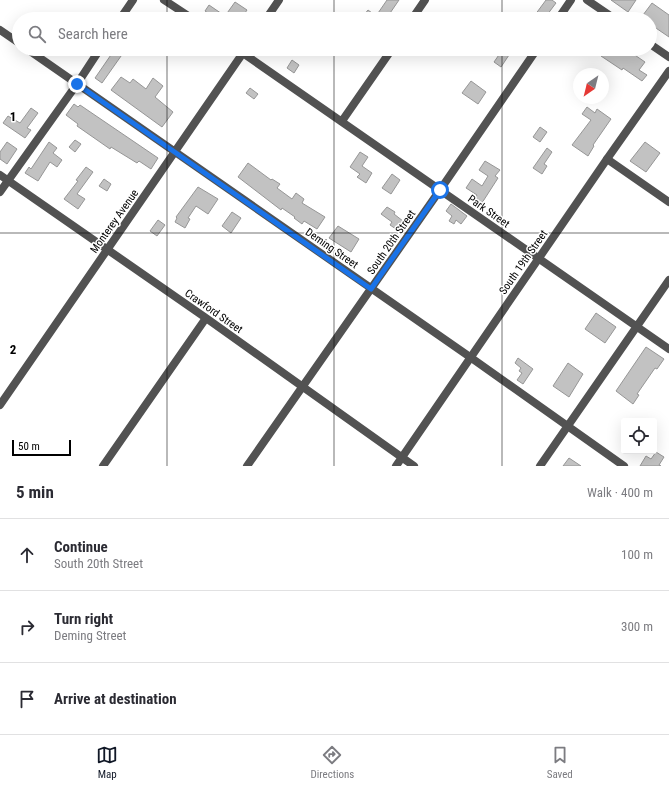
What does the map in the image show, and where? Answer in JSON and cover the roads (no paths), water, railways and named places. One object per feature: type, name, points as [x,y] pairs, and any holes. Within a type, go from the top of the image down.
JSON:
[{"type":"street","points":[[125,12],[133,0]]},
{"type":"street","points":[[164,0],[182,12]]},
{"type":"street","points":[[271,12],[279,0]]},
{"type":"street","points":[[417,12],[426,0]]},
{"type":"street","points":[[563,12],[571,0]]},
{"type":"street","points":[[587,0],[604,12]]},
{"type":"street","points":[[0,30],[12,38]]},
{"type":"street","points":[[657,49],[669,57]]},
{"type":"street","name":"Deming Street","points":[[37,56],[624,466]]},
{"type":"street","points":[[0,192],[95,56]]},
{"type":"street","name":"Monterey Avenue","points":[[0,405],[175,152],[237,56]]},
{"type":"street","name":"Park Street","points":[[250,56],[669,349]]},
{"type":"street","points":[[342,121],[387,56]]},
{"type":"street","name":"South 20th Street","points":[[247,466],[532,56]]},
{"type":"street","name":"South 19th Street","points":[[396,466],[669,71]]},
{"type":"street","points":[[607,159],[669,202]]},
{"type":"street","name":"Crawford Street","points":[[0,175],[108,249],[414,466]]},
{"type":"street","points":[[540,466],[669,280]]},
{"type":"street","points":[[103,466],[206,318]]}]
